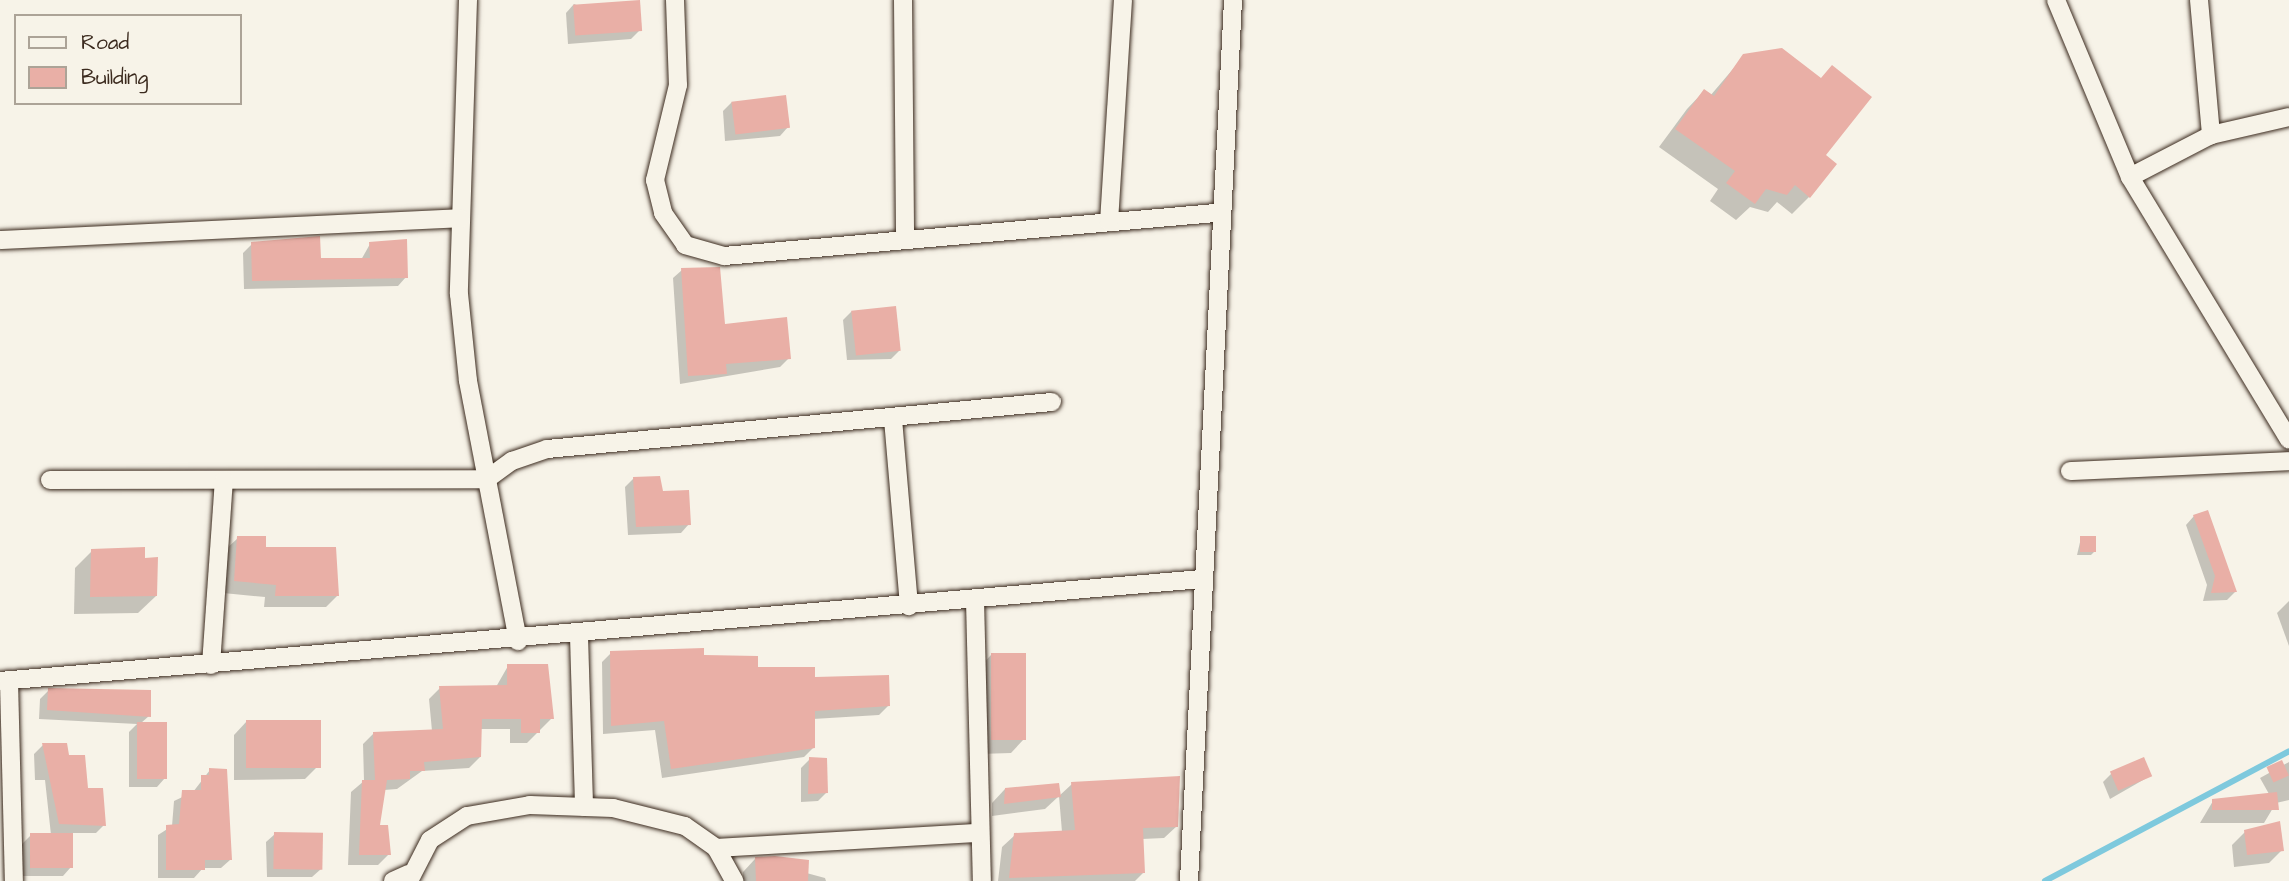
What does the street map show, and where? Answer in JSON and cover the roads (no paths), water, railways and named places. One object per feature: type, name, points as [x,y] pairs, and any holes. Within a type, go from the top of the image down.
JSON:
[{"type":"street","points":[[468,0],[460,218],[460,306],[487,479],[518,641]]},
{"type":"street","points":[[675,0],[678,85],[655,180],[663,213],[685,245],[724,256],[1222,212]]},
{"type":"street","points":[[903,0],[905,240]]},
{"type":"street","points":[[1109,222],[1123,0]]},
{"type":"street","points":[[1189,881],[1233,0]]},
{"type":"street","points":[[2056,0],[2130,177],[2289,440]]},
{"type":"street","points":[[2199,0],[2211,135]]},
{"type":"street","points":[[2130,177],[2211,135],[2289,117]]},
{"type":"street","points":[[0,240],[460,218]]},
{"type":"street","points":[[50,480],[487,479],[512,461],[547,449],[893,419],[1052,402]]},
{"type":"street","points":[[893,419],[909,606]]},
{"type":"street","points":[[2070,471],[2289,461]]},
{"type":"street","points":[[211,665],[224,480]]},
{"type":"street","points":[[14,881],[5,681],[579,636],[1202,579]]},
{"type":"street","points":[[975,600],[982,881]]},
{"type":"street","points":[[579,636],[584,807]]},
{"type":"street","points":[[404,879],[430,840],[467,816],[530,805],[584,807],[685,825],[716,848],[734,881]]},
{"type":"street","points":[[716,848],[980,833]]},
{"type":"waterway","points":[[2045,881],[2289,751]]}]
